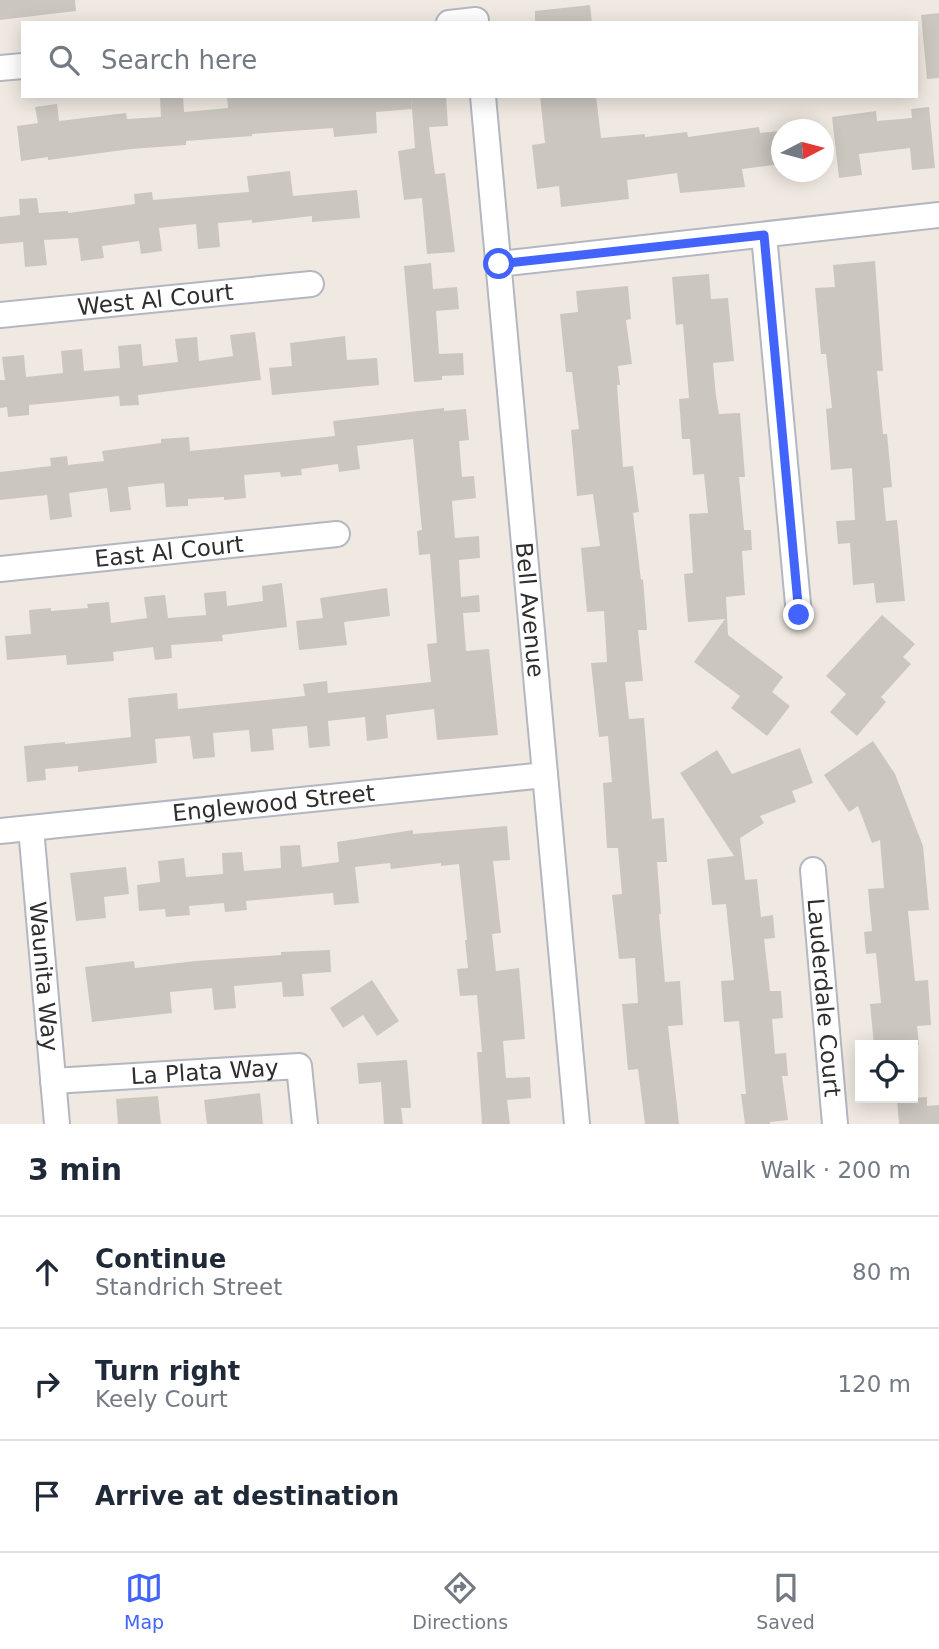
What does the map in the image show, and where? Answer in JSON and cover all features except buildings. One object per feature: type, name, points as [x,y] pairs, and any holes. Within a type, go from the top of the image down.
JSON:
[{"type":"street","points":[[455,21],[475,14]]},
{"type":"street","points":[[0,68],[21,66]]},
{"type":"street","name":"Bell Avenue","points":[[483,98],[577,1124]]},
{"type":"street","points":[[499,264],[939,215]]},
{"type":"street","points":[[764,235],[799,615]]},
{"type":"street","name":"West Al Court","points":[[0,315],[311,284]]},
{"type":"street","name":"East Al Court","points":[[0,569],[337,534]]},
{"type":"street","name":"Englewood Street","points":[[0,831],[545,775]]},
{"type":"street","name":"Waunita Way","points":[[31,828],[57,1124]]},
{"type":"street","name":"Lauderdale Court","points":[[813,870],[835,1124]]},
{"type":"street","name":"La Plata Way","points":[[53,1081],[299,1066],[305,1124]]},
{"type":"route","points":[[499,264],[764,235],[799,615]]}]
